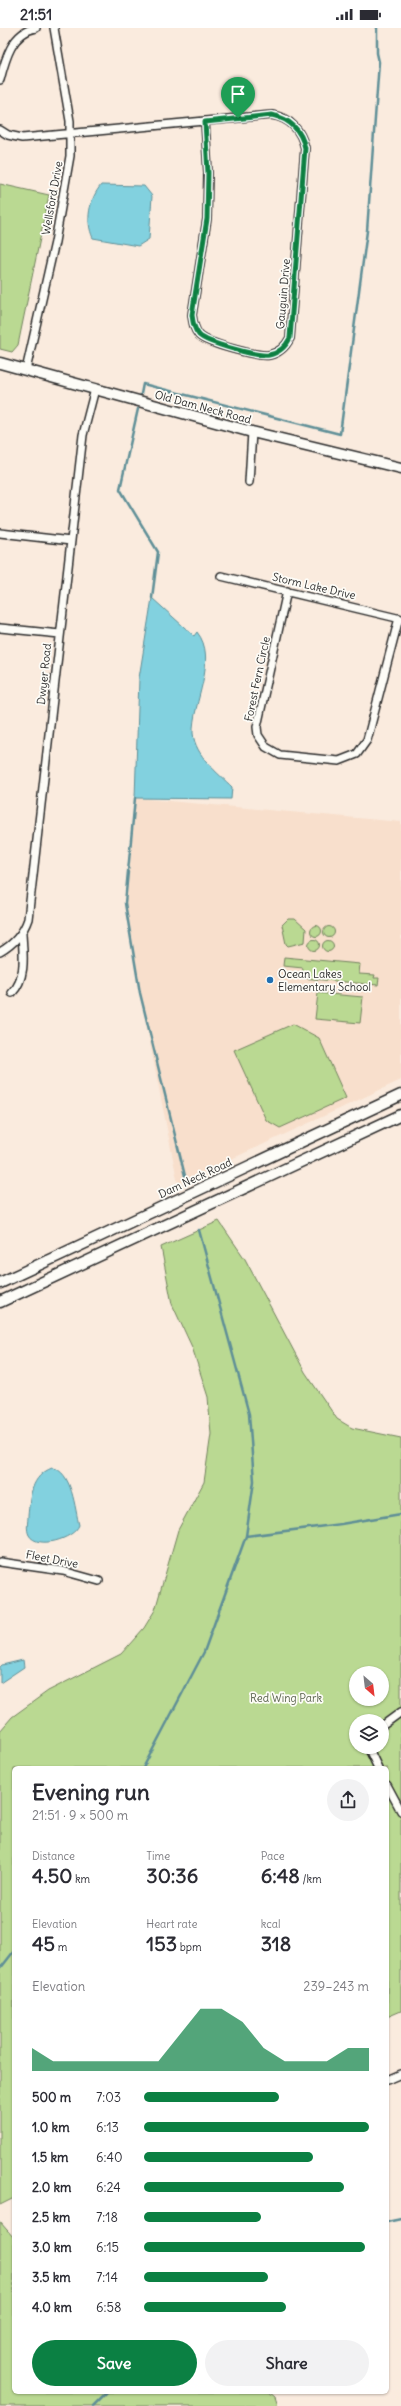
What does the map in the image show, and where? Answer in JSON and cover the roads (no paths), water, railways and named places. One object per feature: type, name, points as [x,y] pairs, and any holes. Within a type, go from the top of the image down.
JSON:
[{"type":"main road","name":"Old Dam Neck Road","points":[[0,363],[252,432],[401,468]]},
{"type":"main road","name":"Dam Neck Road","points":[[0,1283],[401,1095]]},
{"type":"main road","points":[[0,1302],[401,1116]]},
{"type":"street","points":[[0,80],[14,42],[25,31],[36,28]]},
{"type":"street","name":"Wellsford Drive","points":[[26,370],[67,180],[70,134],[54,28]]},
{"type":"street","name":"Gauguin Drive","points":[[0,130],[8,135],[22,138],[272,115],[291,123],[303,139],[305,148],[291,332],[283,348],[269,355],[262,355],[206,340],[195,330],[193,323],[207,219],[208,173],[205,122]]},
{"type":"street","name":"Dwyer Road","points":[[0,952],[15,942],[22,934],[28,919],[83,435],[94,389]]},
{"type":"street","points":[[249,482],[252,432]]},
{"type":"street","points":[[0,533],[71,541]]},
{"type":"street","name":"Storm Lake Drive","points":[[221,576],[400,619]]},
{"type":"street","name":"Forest Fern Circle","points":[[287,591],[257,726],[261,742],[266,747],[280,755],[339,761],[351,758],[362,749],[370,729],[400,619]]},
{"type":"street","points":[[0,628],[60,634]]},
{"type":"street","points":[[12,993],[19,982],[22,973],[22,934]]},
{"type":"street","name":"Fleet Drive","points":[[0,1562],[64,1571],[99,1581]]},
{"type":"street","points":[[389,1721],[401,1712]]},
{"type":"street","points":[[371,1754],[377,1766]]},
{"type":"street","points":[[389,1789],[401,1811]]},
{"type":"street","points":[[389,2079],[401,2075]]},
{"type":"water","points":[[101,185],[144,186],[152,196],[149,239],[138,246],[93,238],[89,225],[91,204]]},
{"type":"water","points":[[152,598],[194,636],[197,632],[203,643],[206,655],[205,668],[196,708],[193,733],[198,749],[203,757],[232,787],[231,799],[135,798],[139,678]]},
{"type":"water","points":[[52,1468],[59,1470],[68,1483],[72,1492],[79,1525],[70,1535],[63,1538],[55,1541],[39,1542],[33,1539],[28,1533],[27,1526],[31,1494],[36,1481],[40,1476]]},
{"type":"water","points":[[23,1660],[24,1667],[0,1683],[0,1667],[2,1665]]},
{"type":"waterway","points":[[141,394],[143,384],[340,434],[367,231],[379,62],[377,53],[377,28]]},
{"type":"waterway","points":[[138,409],[120,489],[158,552],[152,598]]},
{"type":"waterway","points":[[135,798],[125,903],[140,993],[185,1176]]},
{"type":"waterway","points":[[144,1766],[204,1652],[246,1536],[254,1481],[249,1414],[199,1230]]},
{"type":"waterway","points":[[246,1536],[341,1524],[401,1514]]},
{"type":"waterway","points":[[0,1969],[12,1954]]},
{"type":"waterway","points":[[389,2222],[401,2219]]},
{"type":"waterway","points":[[93,2406],[105,2394]]},
{"type":"place","name":"Ocean Lakes Elementary School","points":[[270,980]]},
{"type":"park label","name":"Red Wing Park","points":[[286,1698]]}]
